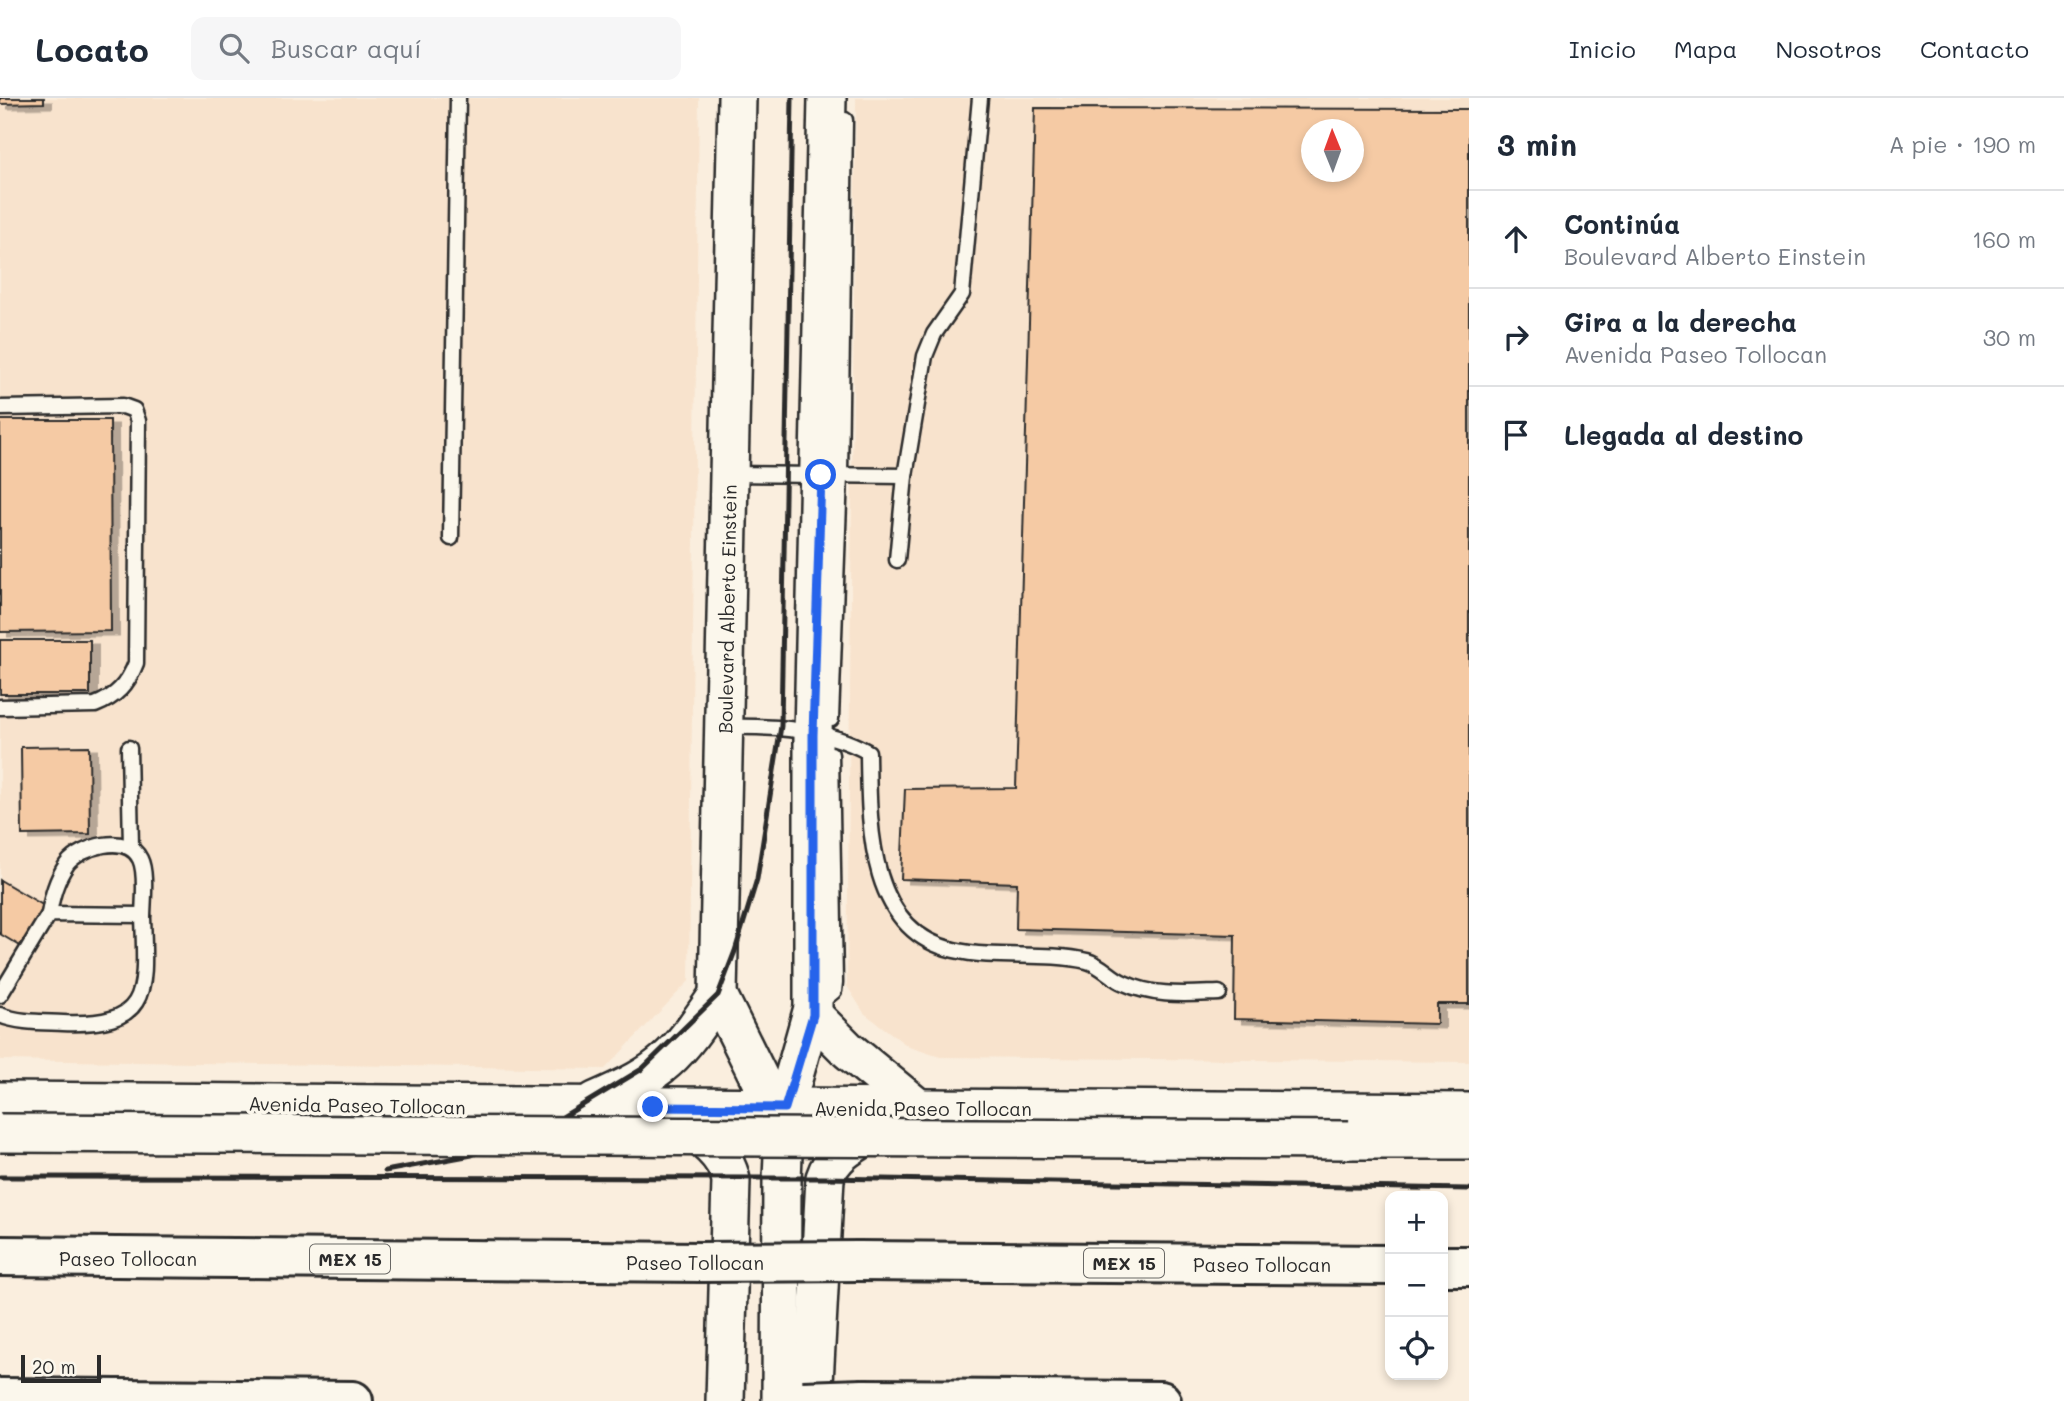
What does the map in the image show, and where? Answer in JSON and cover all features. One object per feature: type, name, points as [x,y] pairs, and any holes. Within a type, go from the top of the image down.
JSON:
[{"type":"highway","name":"Paseo Tollocan","points":[[0,1256],[1385,1265]]},
{"type":"highway","points":[[1448,1266],[1469,1266]]},
{"type":"highway","points":[[0,1398],[352,1401]]},
{"type":"highway","points":[[803,1401],[1161,1401]]},
{"type":"main road","name":"Boulevard Alberto Einstein","points":[[737,98],[718,995],[780,1108]]},
{"type":"main road","points":[[766,1401],[768,1179],[780,1108],[813,1012],[831,475],[827,98]]},
{"type":"main road","points":[[581,1107],[637,1083],[660,1069],[682,1048],[718,995]]},
{"type":"main road","points":[[813,1012],[848,1050],[916,1107],[844,1151],[829,1165],[825,1178],[813,1401]]},
{"type":"main road","name":"Avenida Paseo Tollocan","points":[[0,1101],[1469,1112]]},
{"type":"main road","points":[[653,1107],[702,1137],[727,1163],[731,1180],[725,1401]]},
{"type":"main road","points":[[780,1108],[781,1401]]},
{"type":"main road","name":"Avenida Paseo Tollocan","points":[[0,1133],[1469,1140]]},
{"type":"lane","points":[[451,538],[458,98]]},
{"type":"lane","points":[[831,475],[845,98]]},
{"type":"lane","points":[[897,560],[905,476],[925,356],[934,334],[962,294],[981,98]]},
{"type":"lane","points":[[0,408],[123,406],[137,414],[138,434],[136,663],[131,676],[109,699],[95,705],[0,707]]},
{"type":"lane","points":[[730,474],[905,476]]},
{"type":"lane","points":[[725,727],[781,726],[868,752],[869,808],[875,863],[889,898],[905,924],[927,941],[954,950],[1087,961],[1122,983],[1154,993],[1219,993]]},
{"type":"lane","points":[[129,748],[131,847]]},
{"type":"lane","points":[[0,995],[49,914],[54,888],[69,862],[108,844],[119,842],[131,847],[142,861],[144,946],[139,998],[128,1014],[107,1023],[88,1024],[37,1022],[0,1015]]},
{"type":"lane","points":[[49,914],[143,915]]},
{"type":"shaded area","points":[[0,98],[699,98],[689,981],[605,1069],[0,1060]]},
{"type":"shaded area","points":[[856,98],[1469,98],[1469,1062],[940,1057],[909,1047],[864,1013],[847,986]]},
{"type":"building","points":[[0,98],[44,98],[44,103],[0,104]]},
{"type":"building","points":[[1035,108],[1469,109],[1469,1004],[1437,1004],[1437,1024],[1234,1019],[1235,935],[1016,929],[1017,883],[901,879],[905,789],[1016,788]]},
{"type":"building","points":[[0,420],[110,420],[111,631],[0,632]]},
{"type":"building","points":[[0,640],[90,640],[90,694],[0,694]]},
{"type":"building","points":[[89,746],[90,834],[22,835],[21,747]]},
{"type":"building","points":[[0,880],[46,907],[22,947],[0,934]]},
{"type":"railway","points":[[385,1171],[472,1155],[536,1133],[642,1069],[718,995],[735,951],[757,879],[781,726],[792,98]]},
{"type":"railway","points":[[0,1177],[825,1178],[1469,1189]]},
{"type":"route","points":[[653,1107],[785,1108],[813,1015],[813,735],[821,475]]}]
